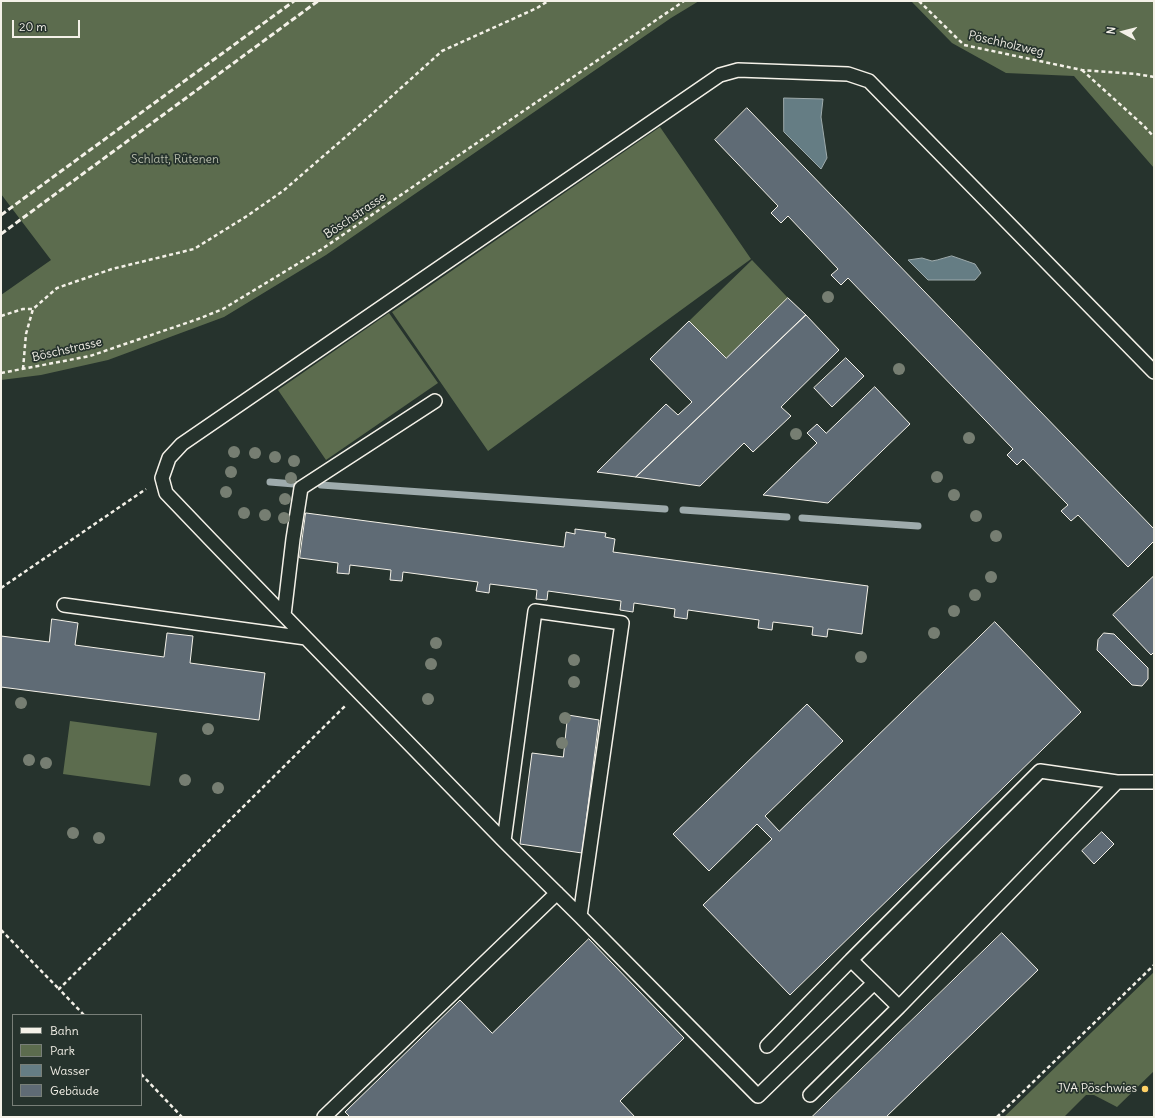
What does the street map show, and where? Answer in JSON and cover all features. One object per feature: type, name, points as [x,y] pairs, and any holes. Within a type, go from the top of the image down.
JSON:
[{"type":"lane","points":[[874,983],[758,1096],[504,841],[166,493],[162,478],[169,458],[182,444],[720,75],[738,70],[848,74],[869,81],[1154,372]]},
{"type":"lane","points":[[284,615],[301,488],[435,401]]},
{"type":"lane","points":[[64,606],[306,638]]},
{"type":"lane","points":[[504,841],[534,611],[622,623],[580,916]]},
{"type":"lane","points":[[767,1046],[1040,771],[1117,782],[1154,782]]},
{"type":"lane","points":[[810,1095],[898,1007],[1117,782]]},
{"type":"lane","points":[[324,1117],[557,894]]},
{"type":"lane","points":[[851,960],[898,1007]]},
{"type":"path","points":[[24,369],[26,334],[34,309],[57,288],[112,269],[194,250],[283,191],[442,51],[537,8],[548,1]]},
{"type":"path","name":"Böschstrasse","points":[[1,373],[90,356],[223,309],[322,249],[684,1]]},
{"type":"path","name":"Pöschholzweg","points":[[919,1],[964,45],[1082,70],[1136,74],[1154,77]]},
{"type":"path","points":[[1082,70],[1144,126],[1154,137]]},
{"type":"path","points":[[1,316],[23,309],[34,309]]},
{"type":"path","points":[[1,588],[162,478]]},
{"type":"path","points":[[59,989],[360,692]]},
{"type":"path","points":[[1,930],[83,1014]]},
{"type":"path","points":[[997,1117],[1154,965]]},
{"type":"path","points":[[142,1075],[182,1117]]},
{"type":"green space","name":"Schlatt, Rütenen","points":[[1,1],[699,1],[671,18],[326,255],[224,317],[108,360],[41,375],[1,380],[1,295],[51,260],[1,194]]},
{"type":"green space","points":[[911,1],[1154,1],[1154,168],[1074,76],[1006,73],[952,43]]},
{"type":"green space","points":[[660,127],[751,259],[488,451],[392,312]]},
{"type":"green space","points":[[752,260],[788,298],[726,358],[689,321]]},
{"type":"green space","points":[[389,313],[438,383],[326,460],[278,390]]},
{"type":"green space","points":[[70,721],[157,733],[150,786],[63,774]]},
{"type":"green space","points":[[1154,972],[1154,1071],[1117,1107],[1094,1095],[1086,1095],[1064,1117],[1004,1117]]},
{"type":"water","points":[[784,98],[823,99],[821,117],[827,158],[821,169],[784,132]]},
{"type":"water","points":[[952,256],[975,264],[981,273],[975,280],[928,280],[908,260],[922,258],[932,261]]},
{"type":"building","points":[[747,108],[1154,529],[1154,541],[1128,567],[1078,515],[1071,521],[1061,511],[1068,505],[1023,459],[1017,465],[1007,455],[1013,449],[848,278],[841,285],[831,275],[838,269],[788,216],[781,223],[771,213],[778,206],[715,140]]},
{"type":"building","points":[[788,298],[806,315],[636,477],[597,472],[666,404],[678,415],[692,402],[650,359],[689,321],[726,358]]},
{"type":"building","points":[[806,315],[839,350],[781,407],[791,416],[753,452],[744,443],[700,486],[636,477]]},
{"type":"building","points":[[846,358],[864,376],[832,407],[814,388]]},
{"type":"building","points":[[875,387],[910,424],[828,503],[763,495],[817,443],[807,433],[817,424],[826,433]]},
{"type":"building","points":[[306,513],[564,547],[566,532],[575,534],[575,529],[606,533],[605,537],[615,539],[613,552],[868,586],[862,634],[828,629],[827,637],[812,635],[813,627],[773,622],[772,630],[758,628],[759,620],[688,610],[687,619],[674,617],[675,609],[634,603],[633,612],[620,610],[621,601],[548,591],[547,600],[536,599],[537,590],[490,584],[489,593],[476,591],[478,582],[403,572],[402,581],[390,580],[391,570],[350,565],[349,574],[337,573],[338,563],[300,558]]},
{"type":"building","points":[[1154,576],[1154,652],[1151,655],[1113,615]]},
{"type":"building","points":[[52,619],[78,623],[75,645],[164,657],[167,633],[193,636],[190,663],[265,673],[259,720],[1,687],[1,636],[49,642]]},
{"type":"building","points":[[995,622],[1081,712],[790,995],[703,905],[772,839],[757,824],[709,871],[673,834],[807,704],[843,741],[765,816],[779,831]]},
{"type":"building","points":[[1104,633],[1114,634],[1148,668],[1148,679],[1142,686],[1132,685],[1097,650],[1098,640]]},
{"type":"building","points":[[568,715],[599,720],[582,853],[520,844],[532,753],[563,757]]},
{"type":"building","points":[[1102,832],[1114,844],[1094,864],[1082,851]]},
{"type":"building","points":[[1002,933],[1038,970],[886,1117],[812,1117]]},
{"type":"building","points":[[589,939],[684,1038],[620,1101],[635,1117],[350,1117],[345,1112],[460,1000],[492,1033]]},
{"type":"waterway","points":[[270,482],[294,484]]},
{"type":"waterway","points":[[321,485],[665,509]]},
{"type":"waterway","points":[[683,510],[787,517]]},
{"type":"waterway","points":[[802,518],[918,526]]},
{"type":"railway","points":[[1,215],[294,1]]},
{"type":"railway","points":[[1,234],[318,1]]},
{"type":"place","name":"JVA Pöschwies","points":[[1145,1089]]}]
